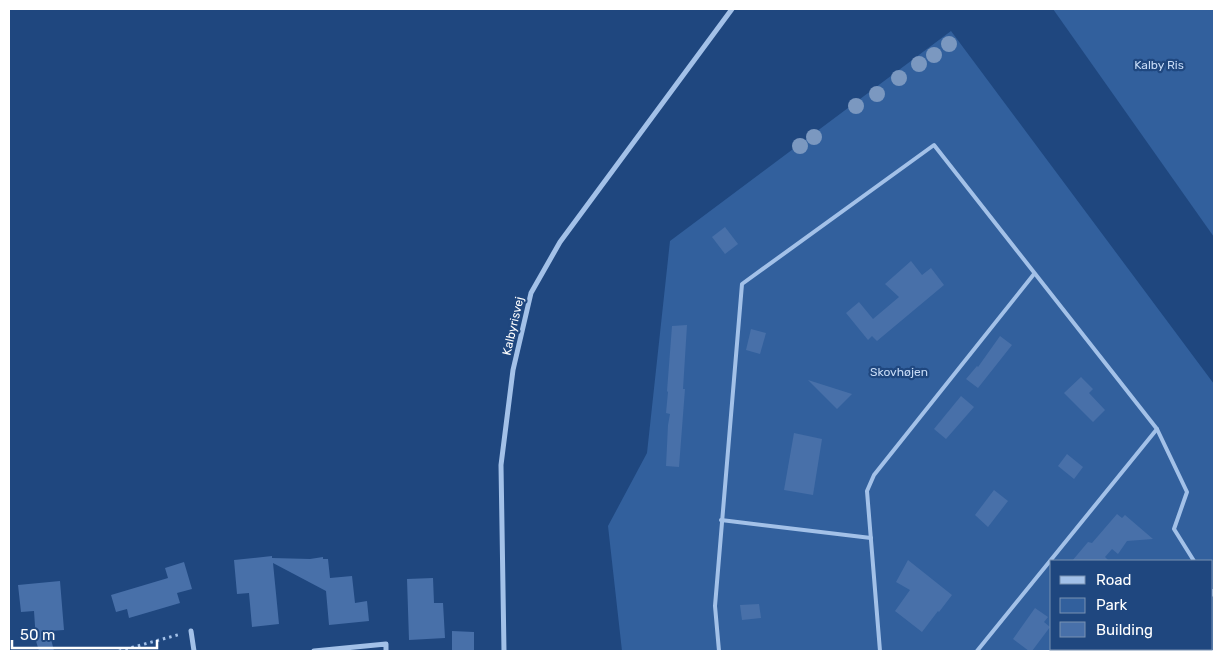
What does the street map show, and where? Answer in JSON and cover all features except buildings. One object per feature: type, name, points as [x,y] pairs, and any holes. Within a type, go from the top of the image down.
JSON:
[{"type":"street","name":"Kalbyrisvej","points":[[504,651],[501,465],[512,370],[530,293],[560,242],[732,9]]},
{"type":"street","points":[[191,631],[194,651]]},
{"type":"street","points":[[314,651],[386,644],[386,651]]},
{"type":"lane","points":[[719,651],[715,606],[742,284],[934,146],[1157,429],[1187,492],[1174,529],[1193,560]]},
{"type":"lane","points":[[880,651],[867,491],[874,475],[1034,274]]},
{"type":"lane","points":[[1051,560],[1157,429]]},
{"type":"lane","points":[[721,520],[871,538]]},
{"type":"lane","points":[[978,651],[1050,562]]},
{"type":"path","points":[[119,651],[191,631]]},
{"type":"green space","name":"Kalby Ris","points":[[1053,9],[1214,9],[1214,237]]},
{"type":"green space","name":"Skovhøjen","points":[[951,31],[1214,384],[1214,651],[622,651],[608,526],[647,453],[670,241]]}]
